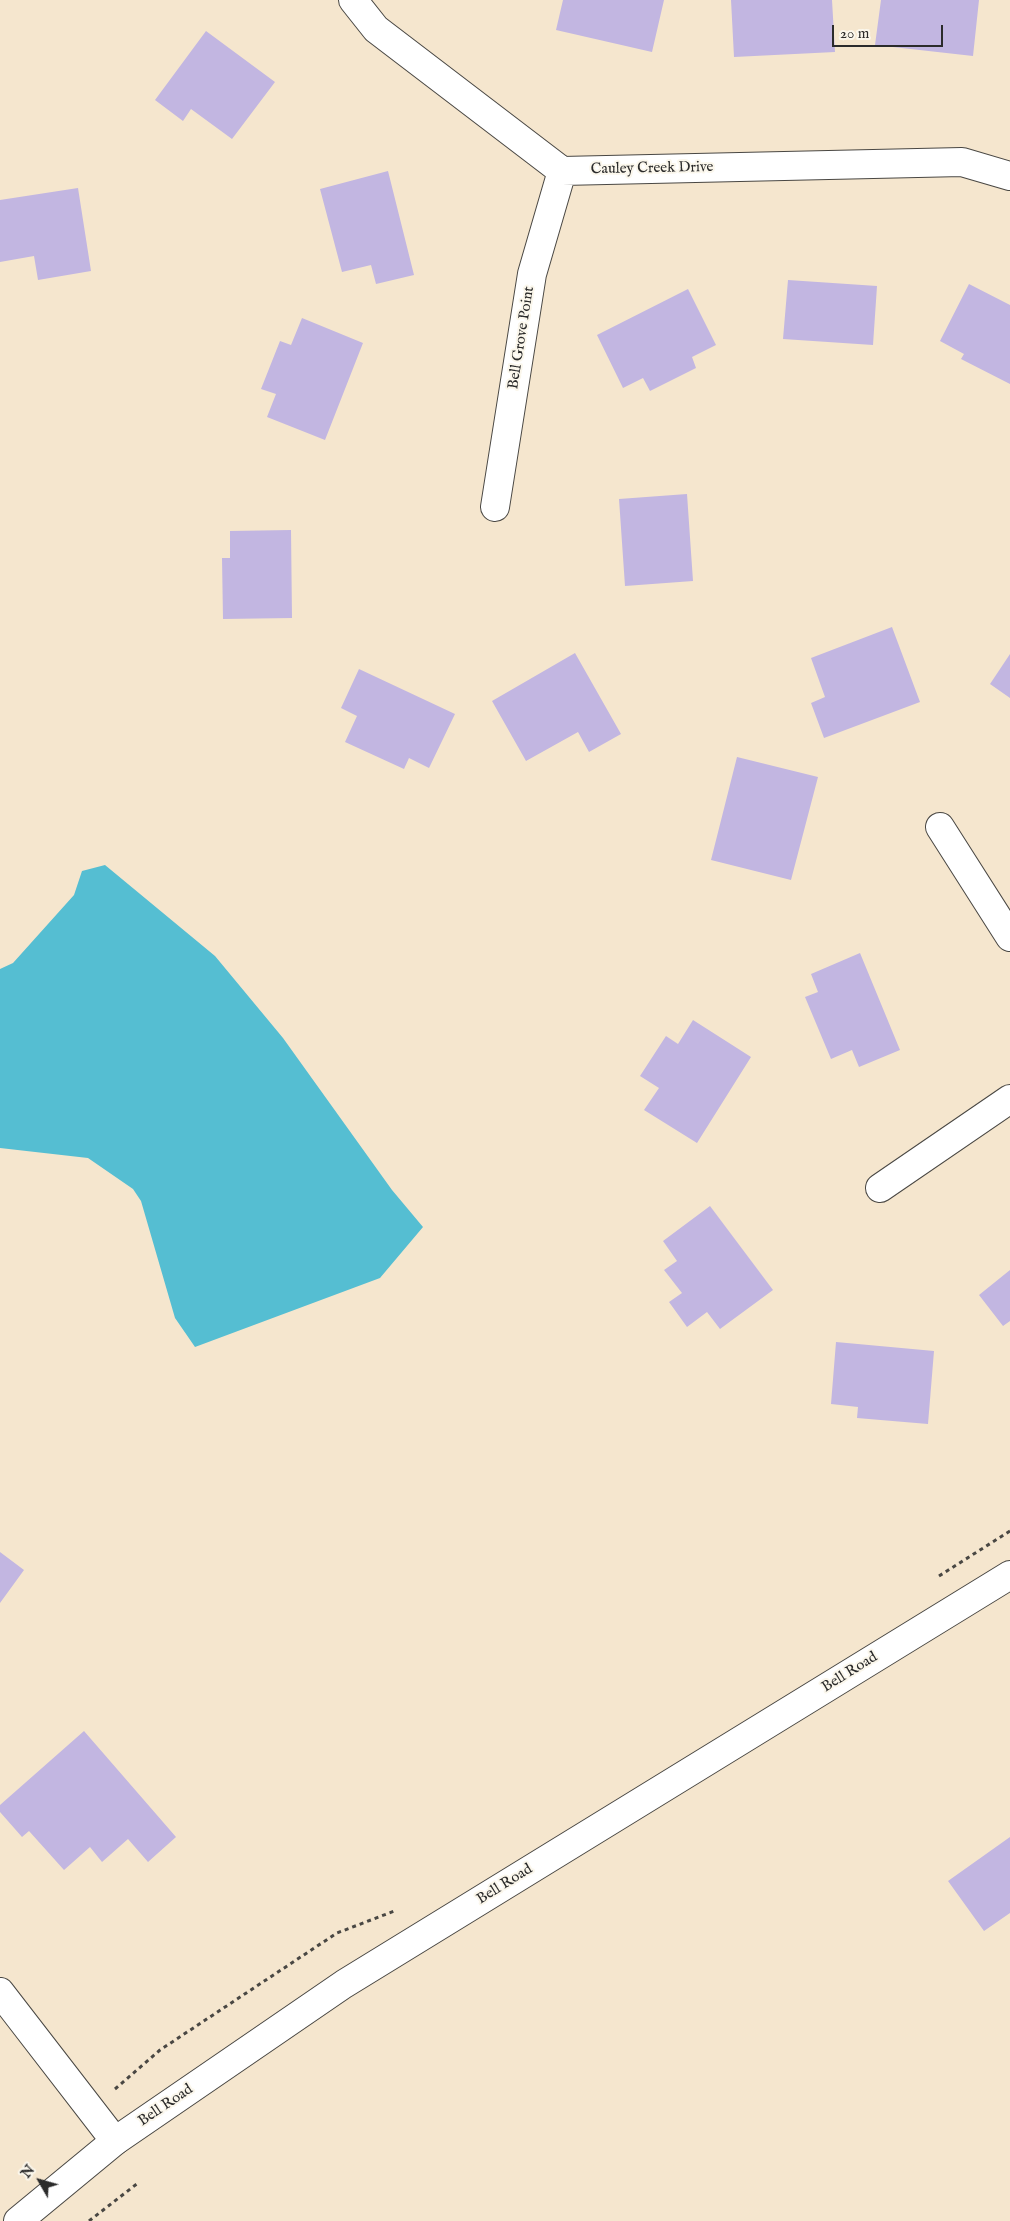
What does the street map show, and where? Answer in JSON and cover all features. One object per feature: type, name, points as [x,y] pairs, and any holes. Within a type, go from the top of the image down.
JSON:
[{"type":"street","points":[[354,0],[376,29],[562,171]]},
{"type":"street","name":"Cauley Creek Drive","points":[[562,171],[962,162],[1010,176]]},
{"type":"street","name":"Bell Grove Point","points":[[495,507],[532,274],[562,171]]},
{"type":"street","points":[[940,827],[1010,937]]},
{"type":"street","points":[[880,1188],[1010,1099]]},
{"type":"street","name":"Bell Road","points":[[18,2221],[115,2141],[344,1984],[1010,1575]]},
{"type":"street","points":[[0,1992],[115,2141]]},
{"type":"path","points":[[89,2221],[138,2183]]},
{"type":"water","points":[[105,865],[215,956],[283,1038],[392,1190],[423,1227],[380,1278],[195,1347],[175,1318],[141,1201],[133,1189],[88,1158],[0,1148],[0,969],[13,963],[74,895],[82,871]]},
{"type":"building","points":[[563,0],[664,0],[652,52],[556,30]]},
{"type":"building","points":[[731,0],[832,0],[835,52],[734,57]]},
{"type":"building","points":[[881,0],[979,0],[973,56],[875,45]]},
{"type":"building","points":[[206,31],[275,82],[232,139],[191,109],[183,121],[155,100]]},
{"type":"building","points":[[388,171],[414,275],[376,284],[371,265],[342,272],[320,189]]},
{"type":"building","points":[[78,188],[91,271],[38,280],[34,256],[0,262],[0,200]]},
{"type":"building","points":[[788,280],[877,286],[873,345],[783,339]]},
{"type":"building","points":[[969,284],[1010,305],[1010,384],[961,359],[964,354],[940,341]]},
{"type":"building","points":[[688,289],[716,345],[692,357],[696,368],[650,391],[643,378],[623,388],[597,335]]},
{"type":"building","points":[[302,318],[363,343],[325,440],[267,417],[276,394],[261,389],[280,341],[291,345]]},
{"type":"building","points":[[687,494],[693,581],[625,586],[619,499]]},
{"type":"building","points":[[291,530],[292,618],[223,619],[222,558],[230,558],[230,531]]},
{"type":"building","points":[[892,627],[920,702],[824,738],[811,703],[825,697],[811,658]]},
{"type":"building","points":[[575,653],[621,734],[589,752],[578,732],[526,761],[492,701]]},
{"type":"building","points":[[1010,654],[1010,698],[990,684]]},
{"type":"building","points":[[359,669],[455,714],[429,768],[409,758],[404,769],[345,742],[357,716],[341,708]]},
{"type":"building","points":[[737,757],[818,777],[791,880],[711,860]]},
{"type":"building","points":[[860,953],[900,1050],[859,1067],[852,1050],[831,1059],[805,997],[818,992],[811,974]]},
{"type":"building","points":[[693,1020],[751,1057],[697,1143],[644,1110],[659,1088],[640,1076],[666,1036],[678,1044]]},
{"type":"building","points":[[710,1206],[773,1290],[720,1329],[707,1312],[687,1327],[669,1302],[682,1293],[664,1270],[677,1261],[663,1241]]},
{"type":"building","points":[[1010,1270],[1010,1321],[1003,1326],[979,1295]]},
{"type":"building","points":[[836,1342],[934,1351],[928,1424],[857,1418],[858,1407],[831,1404]]},
{"type":"building","points":[[0,1552],[24,1570],[0,1603]]},
{"type":"building","points":[[84,1731],[176,1837],[148,1862],[128,1839],[102,1862],[90,1847],[64,1870],[29,1831],[22,1837],[0,1812],[0,1805]]},
{"type":"building","points":[[1010,1837],[1010,1913],[984,1931],[948,1881]]}]
